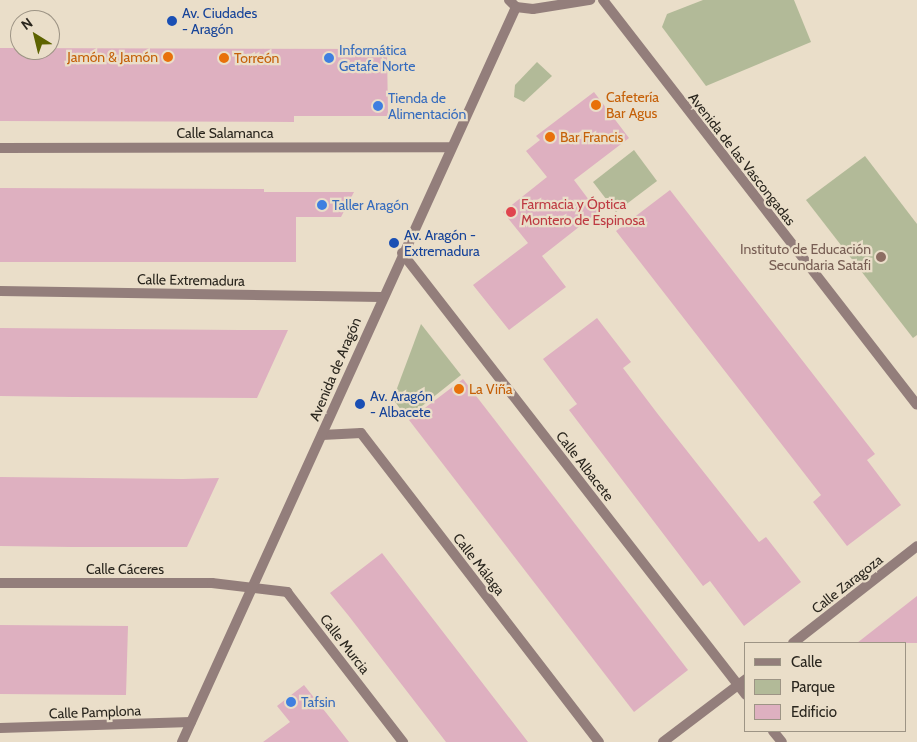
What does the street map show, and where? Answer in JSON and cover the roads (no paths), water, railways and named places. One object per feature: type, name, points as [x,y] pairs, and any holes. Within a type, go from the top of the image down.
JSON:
[{"type":"street","points":[[512,4],[590,0]]},
{"type":"street","name":"Avenida de las Vascongadas","points":[[603,0],[917,405]]},
{"type":"street","name":"Avenida de Aragón","points":[[182,742],[322,435],[512,4]]},
{"type":"street","name":"Calle Salamanca","points":[[0,148],[449,147]]},
{"type":"street","name":"Calle Albacete","points":[[402,253],[742,682]]},
{"type":"street","name":"Calle Extremadura","points":[[0,291],[382,297]]},
{"type":"street","name":"Calle Málaga","points":[[322,435],[361,434],[599,742]]},
{"type":"street","name":"Calle Zaragoza","points":[[794,642],[917,546]]},
{"type":"street","name":"Calle Cáceres","points":[[0,583],[212,583],[251,588]]},
{"type":"street","name":"Calle Murcia","points":[[251,588],[287,592],[403,742]]},
{"type":"street","points":[[664,742],[742,682]]},
{"type":"street","name":"Calle Pamplona","points":[[0,728],[191,722]]},
{"type":"place","name":"Av. Ciudades - Aragón","points":[[172,21]]},
{"type":"place","name":"Jamón & Jamón","points":[[168,57]]},
{"type":"place","name":"Torreón","points":[[224,58]]},
{"type":"place","name":"Informática Getafe Norte","points":[[329,58]]},
{"type":"place","name":"Cafetería Bar Agus","points":[[596,105]]},
{"type":"place","name":"Tienda de Alimentación","points":[[378,106]]},
{"type":"place","name":"Bar Francis","points":[[550,137]]},
{"type":"place","name":"Taller Aragón","points":[[322,205]]},
{"type":"place","name":"Farmacia y Óptica Montero de Espinosa","points":[[511,212]]},
{"type":"place","name":"Av. Aragón - Extremadura","points":[[394,243]]},
{"type":"place","name":"Instituto de Educación Secundaria Satafi","points":[[881,257]]},
{"type":"place","name":"La Viña","points":[[459,389]]},
{"type":"place","name":"Av. Aragón - Albacete","points":[[360,404]]},
{"type":"place","name":"Tafsin","points":[[291,702]]}]
